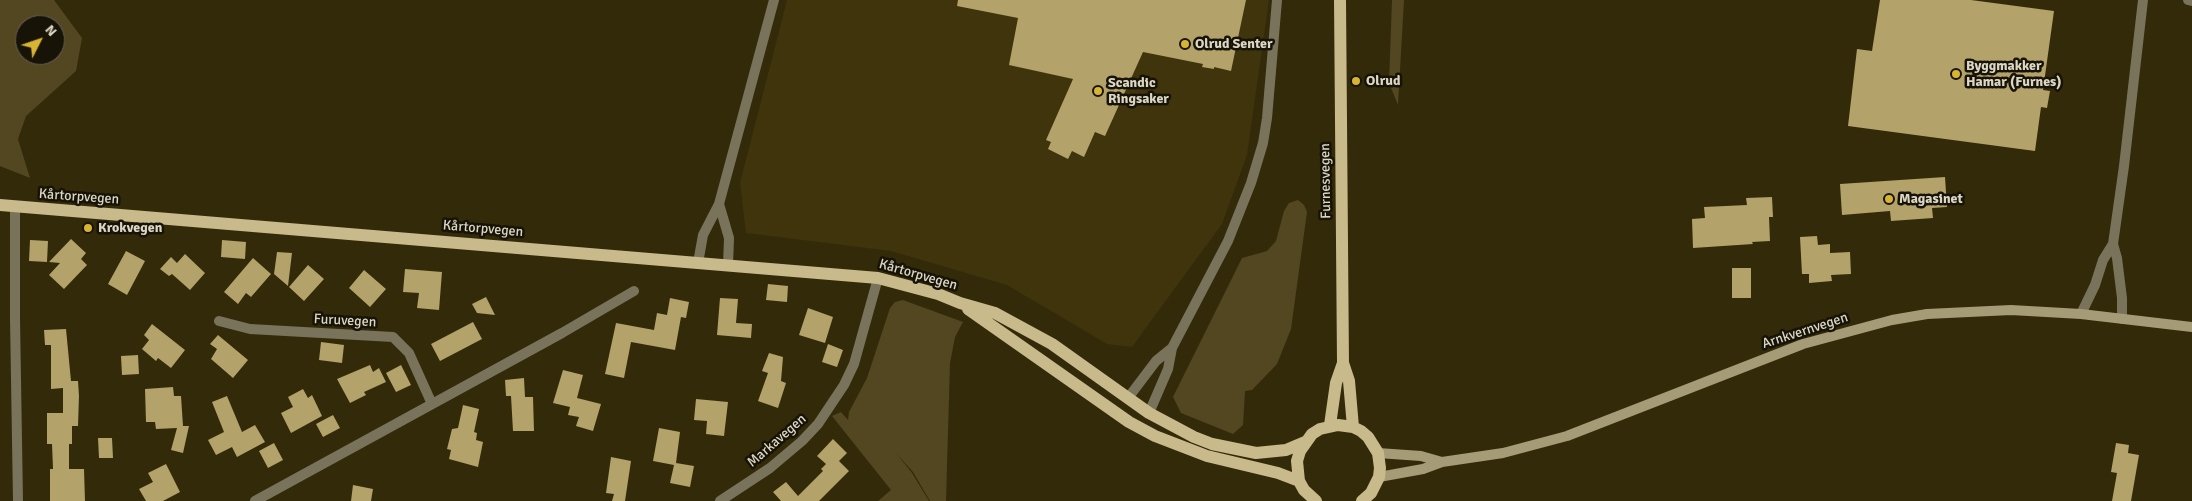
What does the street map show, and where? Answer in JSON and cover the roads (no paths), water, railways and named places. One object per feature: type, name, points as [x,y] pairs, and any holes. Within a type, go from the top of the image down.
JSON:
[{"type":"main road","name":"Furnesvegen","points":[[1340,0],[1343,363],[1349,381],[1353,427]]},
{"type":"main road","name":"Kårtorpvegen","points":[[0,205],[878,278],[938,294],[960,303],[995,313],[1052,344],[1149,413],[1194,437],[1236,450],[1274,453],[1305,442],[1316,431],[1330,425]]},
{"type":"main road","name":"Kårtorpvegen","points":[[960,303],[1129,422],[1155,436],[1207,456],[1278,473],[1299,481]]},
{"type":"main road","name":"Arnkvernvegen","points":[[1442,462],[1503,453],[1566,436],[1795,347],[1848,330],[1892,320],[1968,311],[2011,310],[2080,314],[2192,328]]},
{"type":"main road","name":"Furnesvegen","points":[[1330,425],[1336,383],[1343,363]]},
{"type":"main road","points":[[1330,425],[1353,427],[1368,437],[1378,453],[1379,477],[1371,493],[1362,501]]},
{"type":"main road","points":[[1305,442],[1297,461],[1299,481],[1304,490],[1316,501]]},
{"type":"main road","points":[[1378,453],[1421,456],[1442,462]]},
{"type":"main road","points":[[1379,477],[1423,469],[1442,462]]},
{"type":"street","points":[[698,263],[703,236],[719,204],[774,0]]},
{"type":"street","points":[[1149,413],[1168,369],[1172,348],[1228,241],[1251,183],[1263,143],[1267,118],[1277,0]]},
{"type":"street","points":[[2122,319],[2122,298],[2117,258],[2113,244],[2143,0]]},
{"type":"street","points":[[719,204],[729,238],[728,265]]},
{"type":"street","points":[[15,207],[14,318],[18,501]]},
{"type":"street","points":[[2080,314],[2095,286],[2103,260],[2113,244]]},
{"type":"street","name":"Markavegen","points":[[720,501],[770,468],[802,441],[818,424],[844,385],[854,364],[878,278]]},
{"type":"street","points":[[255,501],[562,333],[634,290]]},
{"type":"street","name":"Furuvegen","points":[[219,321],[250,329],[393,337],[409,353],[432,404]]},
{"type":"street","points":[[1128,398],[1156,361],[1172,348]]},
{"type":"place","name":"Olrud Senter","points":[[1185,44]]},
{"type":"place","name":"Byggmakker Hamar (Furnes)","points":[[1956,74]]},
{"type":"place","name":"Olrud","points":[[1356,81]]},
{"type":"place","name":"Scandic Ringsaker","points":[[1098,91]]},
{"type":"place","name":"Magasinet","points":[[1889,199]]},
{"type":"place","name":"Krokvegen","points":[[88,228]]}]
